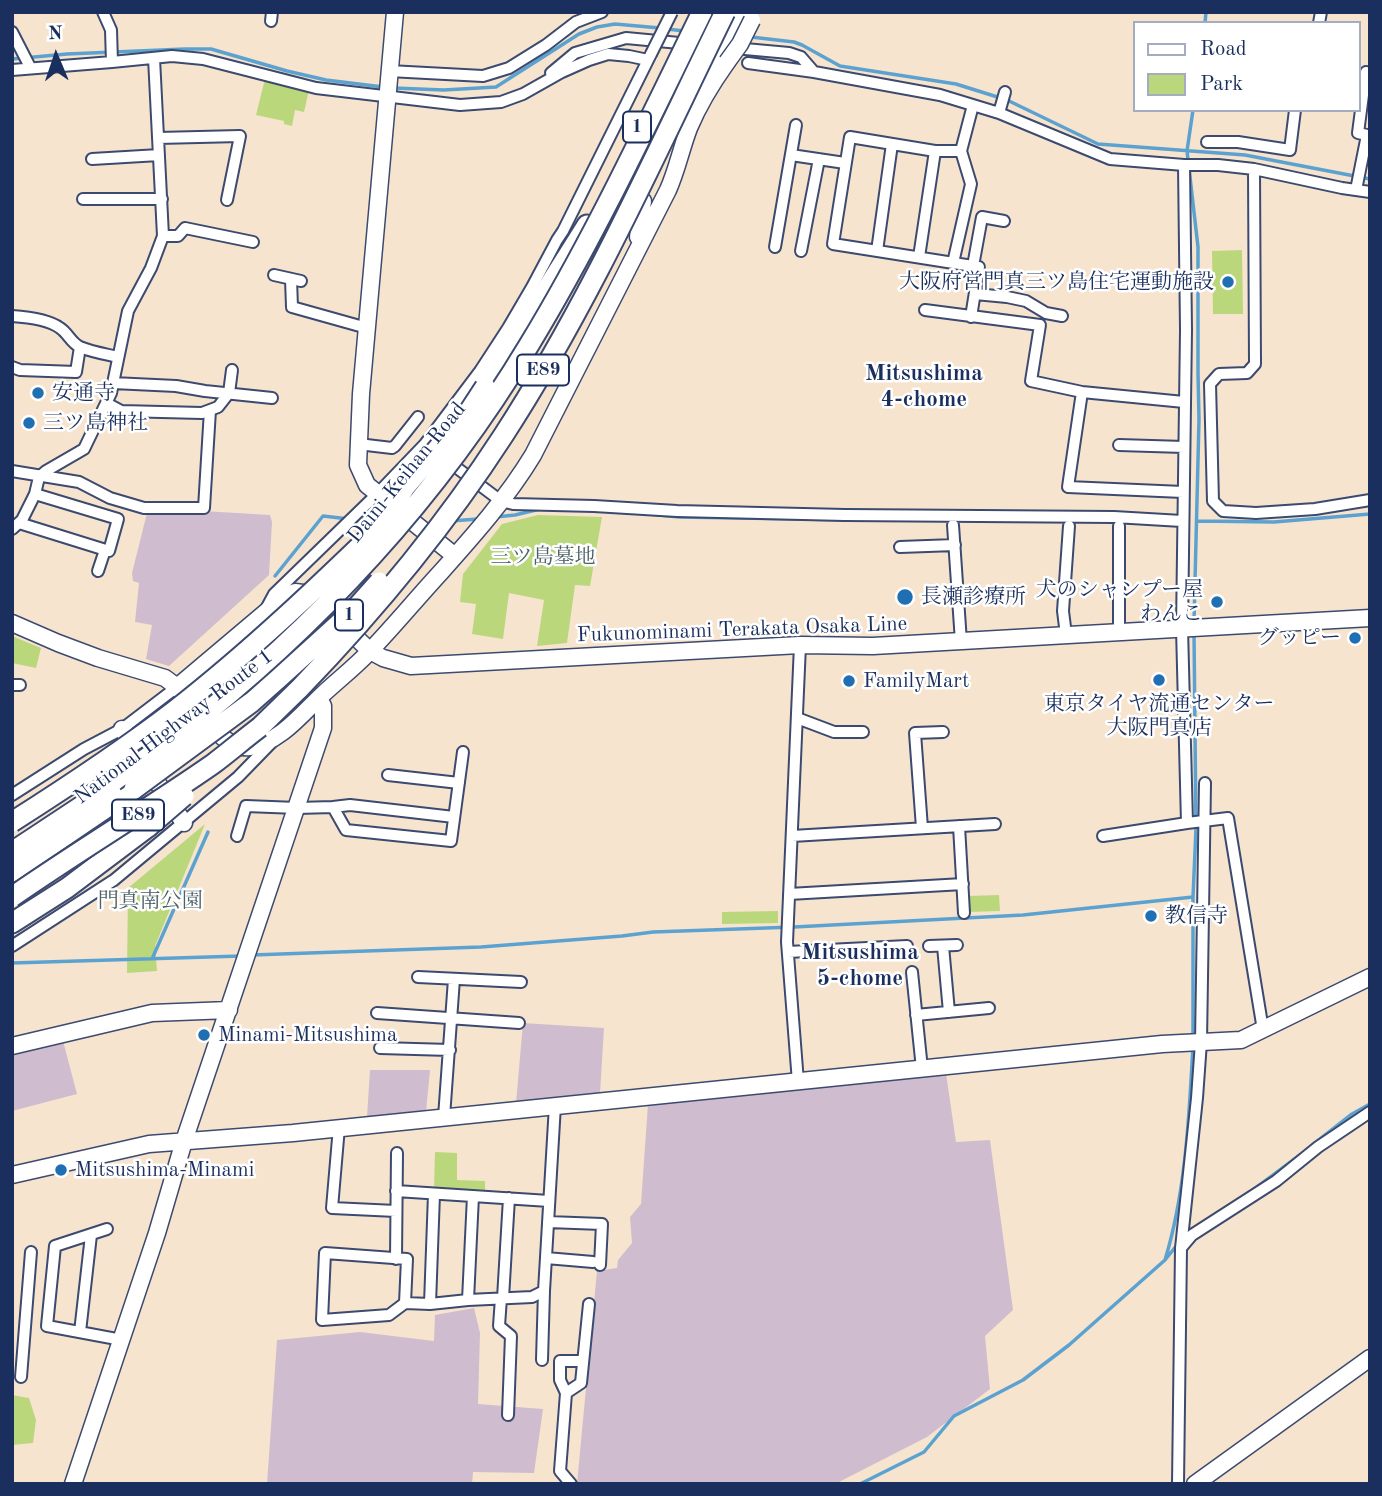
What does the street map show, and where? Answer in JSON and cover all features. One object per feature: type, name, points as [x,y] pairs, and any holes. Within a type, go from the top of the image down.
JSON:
[{"type":"highway","name":"National Highway Route 1","points":[[12,852],[131,783],[244,688],[299,636],[351,573],[430,448],[468,414],[585,228],[690,26]]},
{"type":"highway","name":"Daini-Keihan Road","points":[[12,847],[114,781],[178,735],[240,684],[300,630],[359,570],[412,510],[479,421],[563,287],[621,178],[690,26]]},
{"type":"highway","name":"National Highway Route 1","points":[[12,872],[131,783],[252,702],[278,680],[354,610],[423,530],[472,479],[530,406],[587,312],[734,29]]},
{"type":"highway","name":"E89","points":[[12,897],[186,783],[260,727],[335,652],[393,586],[435,534],[503,436],[551,357],[734,29]]},
{"type":"highway","points":[[563,231],[585,228]]},
{"type":"highway","points":[[12,822],[96,768],[173,712],[303,601],[399,508],[440,463],[528,346]]},
{"type":"highway","points":[[12,923],[67,888],[140,834],[220,766],[260,727]]},
{"type":"street","points":[[103,12],[111,30],[112,60]]},
{"type":"street","points":[[395,12],[367,328],[358,465],[367,485],[455,556]]},
{"type":"street","points":[[12,70],[26,60],[112,60],[172,56],[203,59],[316,88],[388,85],[482,76],[509,68],[576,22],[602,12]]},
{"type":"street","points":[[672,12],[563,231],[508,328],[430,448],[501,501],[513,504],[677,511],[1114,517],[1182,521]]},
{"type":"street","points":[[523,94],[575,54],[626,38],[690,26],[734,29],[801,57],[814,72]]},
{"type":"street","points":[[14,944],[114,880],[238,777],[370,651],[501,501],[533,456],[676,171],[688,131],[734,29]]},
{"type":"street","points":[[12,32],[26,60]]},
{"type":"street","points":[[388,85],[460,105],[501,103],[562,72],[608,54],[650,57]]},
{"type":"street","points":[[35,494],[118,519],[109,551],[16,522],[35,494],[39,477],[84,449],[111,393],[128,311],[163,236],[154,58]]},
{"type":"street","points":[[748,62],[940,95],[999,113],[1110,159],[1184,165],[1218,164],[1370,192]]},
{"type":"street","points":[[1361,107],[1365,72]]},
{"type":"street","points":[[999,113],[1005,92]]},
{"type":"street","points":[[953,262],[971,184],[961,150],[973,105]]},
{"type":"street","points":[[1218,164],[1212,142],[1248,143],[1290,150],[1295,112]]},
{"type":"street","points":[[1356,190],[1365,169],[1367,135],[1358,133],[1360,112]]},
{"type":"street","points":[[775,247],[796,125]]},
{"type":"street","points":[[158,138],[240,136],[228,200]]},
{"type":"street","points":[[961,150],[935,151],[849,137],[833,244],[979,267],[971,317]]},
{"type":"street","points":[[877,251],[892,144]]},
{"type":"street","points":[[919,257],[935,151]]},
{"type":"street","points":[[92,159],[159,155]]},
{"type":"street","points":[[791,155],[845,163]]},
{"type":"street","points":[[801,251],[819,159]]},
{"type":"street","points":[[1184,165],[1186,330],[1182,521],[1190,628],[1187,822]]},
{"type":"street","points":[[1254,169],[1255,364],[1247,373],[1219,374],[1210,384],[1213,502],[1223,511],[1255,513],[1315,509],[1370,500]]},
{"type":"street","points":[[83,199],[162,199]]},
{"type":"street","points":[[637,250],[643,201]]},
{"type":"street","points":[[973,266],[982,216],[1004,221]]},
{"type":"street","points":[[163,236],[178,236],[185,228],[253,242]]},
{"type":"street","points":[[274,275],[296,280],[292,307],[367,328]]},
{"type":"street","points":[[975,294],[1026,301],[1046,313],[1062,316]]},
{"type":"street","points":[[925,310],[1040,325],[1031,381],[1082,392],[1184,402]]},
{"type":"street","points":[[12,316],[44,321],[66,332],[74,344],[80,347],[118,357]]},
{"type":"street","points":[[12,367],[20,370],[76,372],[80,347]]},
{"type":"street","points":[[106,403],[121,411],[202,413],[218,407],[229,393],[232,370]]},
{"type":"street","points":[[113,383],[176,386],[272,398]]},
{"type":"street","points":[[1082,392],[1068,487],[1183,492]]},
{"type":"street","points":[[12,471],[79,482],[110,498],[144,509],[204,508],[210,410]]},
{"type":"street","points":[[358,444],[392,448],[418,417]]},
{"type":"street","points":[[1118,444],[1184,447]]},
{"type":"street","points":[[265,612],[274,594],[393,506]]},
{"type":"street","points":[[953,525],[961,642]]},
{"type":"street","points":[[1066,635],[1063,611],[1069,526]]},
{"type":"street","points":[[1119,526],[1119,632]]},
{"type":"street","points":[[900,547],[955,545]]},
{"type":"street","points":[[98,571],[106,550]]},
{"type":"street","name":"Fukunominami Terakata Osaka Line","points":[[177,687],[286,595],[295,592],[314,597],[370,651],[383,658],[411,666],[800,645],[873,646],[961,642],[1369,618]]},
{"type":"street","points":[[1369,618],[1370,624]]},
{"type":"street","points":[[12,623],[84,653],[164,678],[177,687],[231,745],[252,747],[283,732]]},
{"type":"street","points":[[798,1082],[788,952],[800,645]]},
{"type":"street","points":[[12,795],[84,749],[122,729],[177,687]]},
{"type":"street","points":[[73,1484],[157,1233],[184,1141],[323,728],[323,706],[319,698]]},
{"type":"street","points":[[797,718],[834,732],[863,732]]},
{"type":"street","points":[[122,729],[184,823]]},
{"type":"street","points":[[922,828],[915,733],[943,732]]},
{"type":"street","points":[[333,807],[346,830],[451,841],[463,752]]},
{"type":"street","points":[[388,775],[459,783]]},
{"type":"street","points":[[1178,1484],[1181,1248],[1201,1042],[1205,783]]},
{"type":"street","points":[[237,836],[246,806],[297,808],[351,805],[454,817]]},
{"type":"street","points":[[1103,836],[1228,818],[1263,1030]]},
{"type":"street","points":[[792,836],[995,824]]},
{"type":"street","points":[[959,826],[964,913]]},
{"type":"street","points":[[789,894],[963,884]]},
{"type":"street","points":[[788,952],[907,946]]},
{"type":"street","points":[[929,946],[957,946]]},
{"type":"street","points":[[943,946],[949,1012]]},
{"type":"street","points":[[912,972],[922,1069]]},
{"type":"street","points":[[418,977],[521,982]]},
{"type":"street","points":[[12,1175],[149,1144],[293,1133],[555,1105],[1241,1040],[1370,977]]},
{"type":"street","points":[[444,1117],[454,979]]},
{"type":"street","points":[[916,1015],[989,1008]]},
{"type":"street","points":[[12,1046],[152,1013],[229,1010]]},
{"type":"street","points":[[377,1013],[519,1023]]},
{"type":"street","points":[[380,1048],[450,1050]]},
{"type":"street","points":[[542,1360],[555,1105]]},
{"type":"street","points":[[1181,1248],[1192,1235],[1276,1181],[1318,1147],[1370,1112]]},
{"type":"street","points":[[339,1128],[332,1208],[396,1211]]},
{"type":"street","points":[[396,1259],[397,1153]]},
{"type":"street","points":[[396,1191],[549,1201]]},
{"type":"street","points":[[430,1304],[434,1194]]},
{"type":"street","points":[[468,1300],[473,1196]]},
{"type":"street","points":[[508,1415],[511,1336],[499,1326],[509,1198]]},
{"type":"street","points":[[546,1258],[596,1263],[602,1224],[548,1222]]},
{"type":"street","points":[[107,1229],[55,1246],[47,1326],[122,1340]]},
{"type":"street","points":[[80,1332],[91,1234]]},
{"type":"street","points":[[21,1377],[31,1252]]},
{"type":"street","points":[[405,1303],[407,1259],[325,1254],[322,1320],[389,1315],[405,1303],[430,1304],[532,1297],[544,1291]]},
{"type":"street","points":[[28,1287],[51,1288]]},
{"type":"street","points":[[566,1393],[581,1383],[589,1304]]},
{"type":"street","points":[[1195,1484],[1370,1358]]},
{"type":"street","points":[[571,1484],[560,1471],[566,1393],[560,1380],[560,1360],[583,1361]]},
{"type":"shaded area","points":[[203,511],[270,515],[272,522],[269,575],[169,666],[146,659],[152,625],[135,622],[139,583],[133,581],[132,573],[147,513]]},
{"type":"shaded area","points":[[523,1023],[604,1028],[600,1094],[516,1103]]},
{"type":"shaded area","points":[[63,1041],[77,1094],[12,1111],[12,1054]]},
{"type":"shaded area","points":[[370,1070],[430,1070],[426,1112],[367,1117]]},
{"type":"shaded area","points":[[946,1073],[956,1142],[990,1140],[1013,1310],[985,1336],[990,1389],[927,1437],[835,1484],[577,1484],[597,1271],[617,1268],[618,1260],[632,1243],[630,1217],[641,1204],[648,1104]]},
{"type":"shaded area","points":[[474,1308],[480,1333],[478,1404],[543,1409],[534,1473],[473,1472],[472,1484],[267,1484],[277,1340],[360,1332],[434,1341],[435,1315]]},
{"type":"green space","points":[[265,79],[309,90],[304,112],[295,110],[292,126],[284,124],[284,121],[256,115]]},
{"type":"green space","name":"大阪府営門真三ツ島住宅運動施設","points":[[1242,250],[1243,314],[1213,314],[1212,251]]},
{"type":"green space","name":"三ツ島墓地","points":[[538,515],[602,517],[590,586],[575,585],[567,643],[537,646],[544,600],[509,593],[503,639],[472,634],[476,604],[460,602],[463,574],[502,524]]},
{"type":"green space","points":[[12,636],[41,648],[36,668],[12,663]]},
{"type":"green space","name":"門真南公園","points":[[205,824],[155,946],[157,971],[127,973],[128,888]]},
{"type":"green space","points":[[999,895],[1000,911],[968,912],[967,896]]},
{"type":"green space","points":[[778,911],[778,923],[722,924],[722,912]]},
{"type":"green space","points":[[435,1152],[457,1153],[457,1180],[485,1181],[485,1190],[434,1189]]},
{"type":"green space","points":[[12,1395],[29,1398],[36,1420],[33,1443],[12,1445]]},
{"type":"waterway","points":[[1205,21],[1206,12]]},
{"type":"waterway","points":[[394,88],[444,90],[496,87],[579,34],[597,27],[615,24],[660,28]]},
{"type":"waterway","points":[[667,29],[684,31]]},
{"type":"waterway","points":[[751,37],[794,42],[840,66],[956,84],[1007,100],[1098,144],[1245,155],[1370,179]]},
{"type":"waterway","points":[[12,59],[67,54],[211,49],[326,80],[383,87]]},
{"type":"waterway","points":[[1193,112],[1187,151],[1198,247],[1199,419],[1194,622]]},
{"type":"waterway","points":[[496,517],[540,509]]},
{"type":"waterway","points":[[649,514],[679,517],[855,520]]},
{"type":"waterway","points":[[1197,521],[1274,522],[1370,514]]},
{"type":"waterway","points":[[275,576],[323,516],[349,519]]},
{"type":"waterway","points":[[357,519],[373,521]]},
{"type":"waterway","points":[[451,521],[478,519]]},
{"type":"waterway","points":[[1193,1038],[1196,828],[1194,633]]},
{"type":"waterway","points":[[152,959],[208,832]]},
{"type":"waterway","points":[[252,955],[481,947],[653,932],[1023,915],[1193,897]]},
{"type":"waterway","points":[[12,963],[241,956]]},
{"type":"waterway","points":[[1165,1260],[1182,1181],[1193,1046]]},
{"type":"waterway","points":[[1315,1143],[1352,1114],[1370,1104]]},
{"type":"waterway","points":[[1253,1190],[1300,1155]]},
{"type":"waterway","points":[[860,1484],[924,1452],[954,1416],[1023,1380],[1069,1345],[1165,1260],[1177,1245]]},
{"type":"place","name":"大阪府営門真三ツ島住宅運動施設","points":[[1228,282]]},
{"type":"place","name":"安通寺","points":[[38,393]]},
{"type":"place","name":"三ツ島神社","points":[[29,423]]},
{"type":"place","name":"長瀬診療所","points":[[905,597]]},
{"type":"place","name":"犬のシャンプー屋 わんこ","points":[[1217,602]]},
{"type":"place","name":"グッピー","points":[[1355,638]]},
{"type":"place","name":"東京タイヤ流通センター 大阪門真店","points":[[1159,680]]},
{"type":"place","name":"FamilyMart","points":[[849,681]]},
{"type":"place","name":"教信寺","points":[[1151,916]]},
{"type":"place","name":"Minami-Mitsushima","points":[[204,1035]]},
{"type":"place","name":"Mitsushima-Minami","points":[[61,1170]]},
{"type":"district","name":"Mitsushima 4-chome","points":[[924,387]]},
{"type":"district","name":"Mitsushima 5-chome","points":[[860,966]]}]
